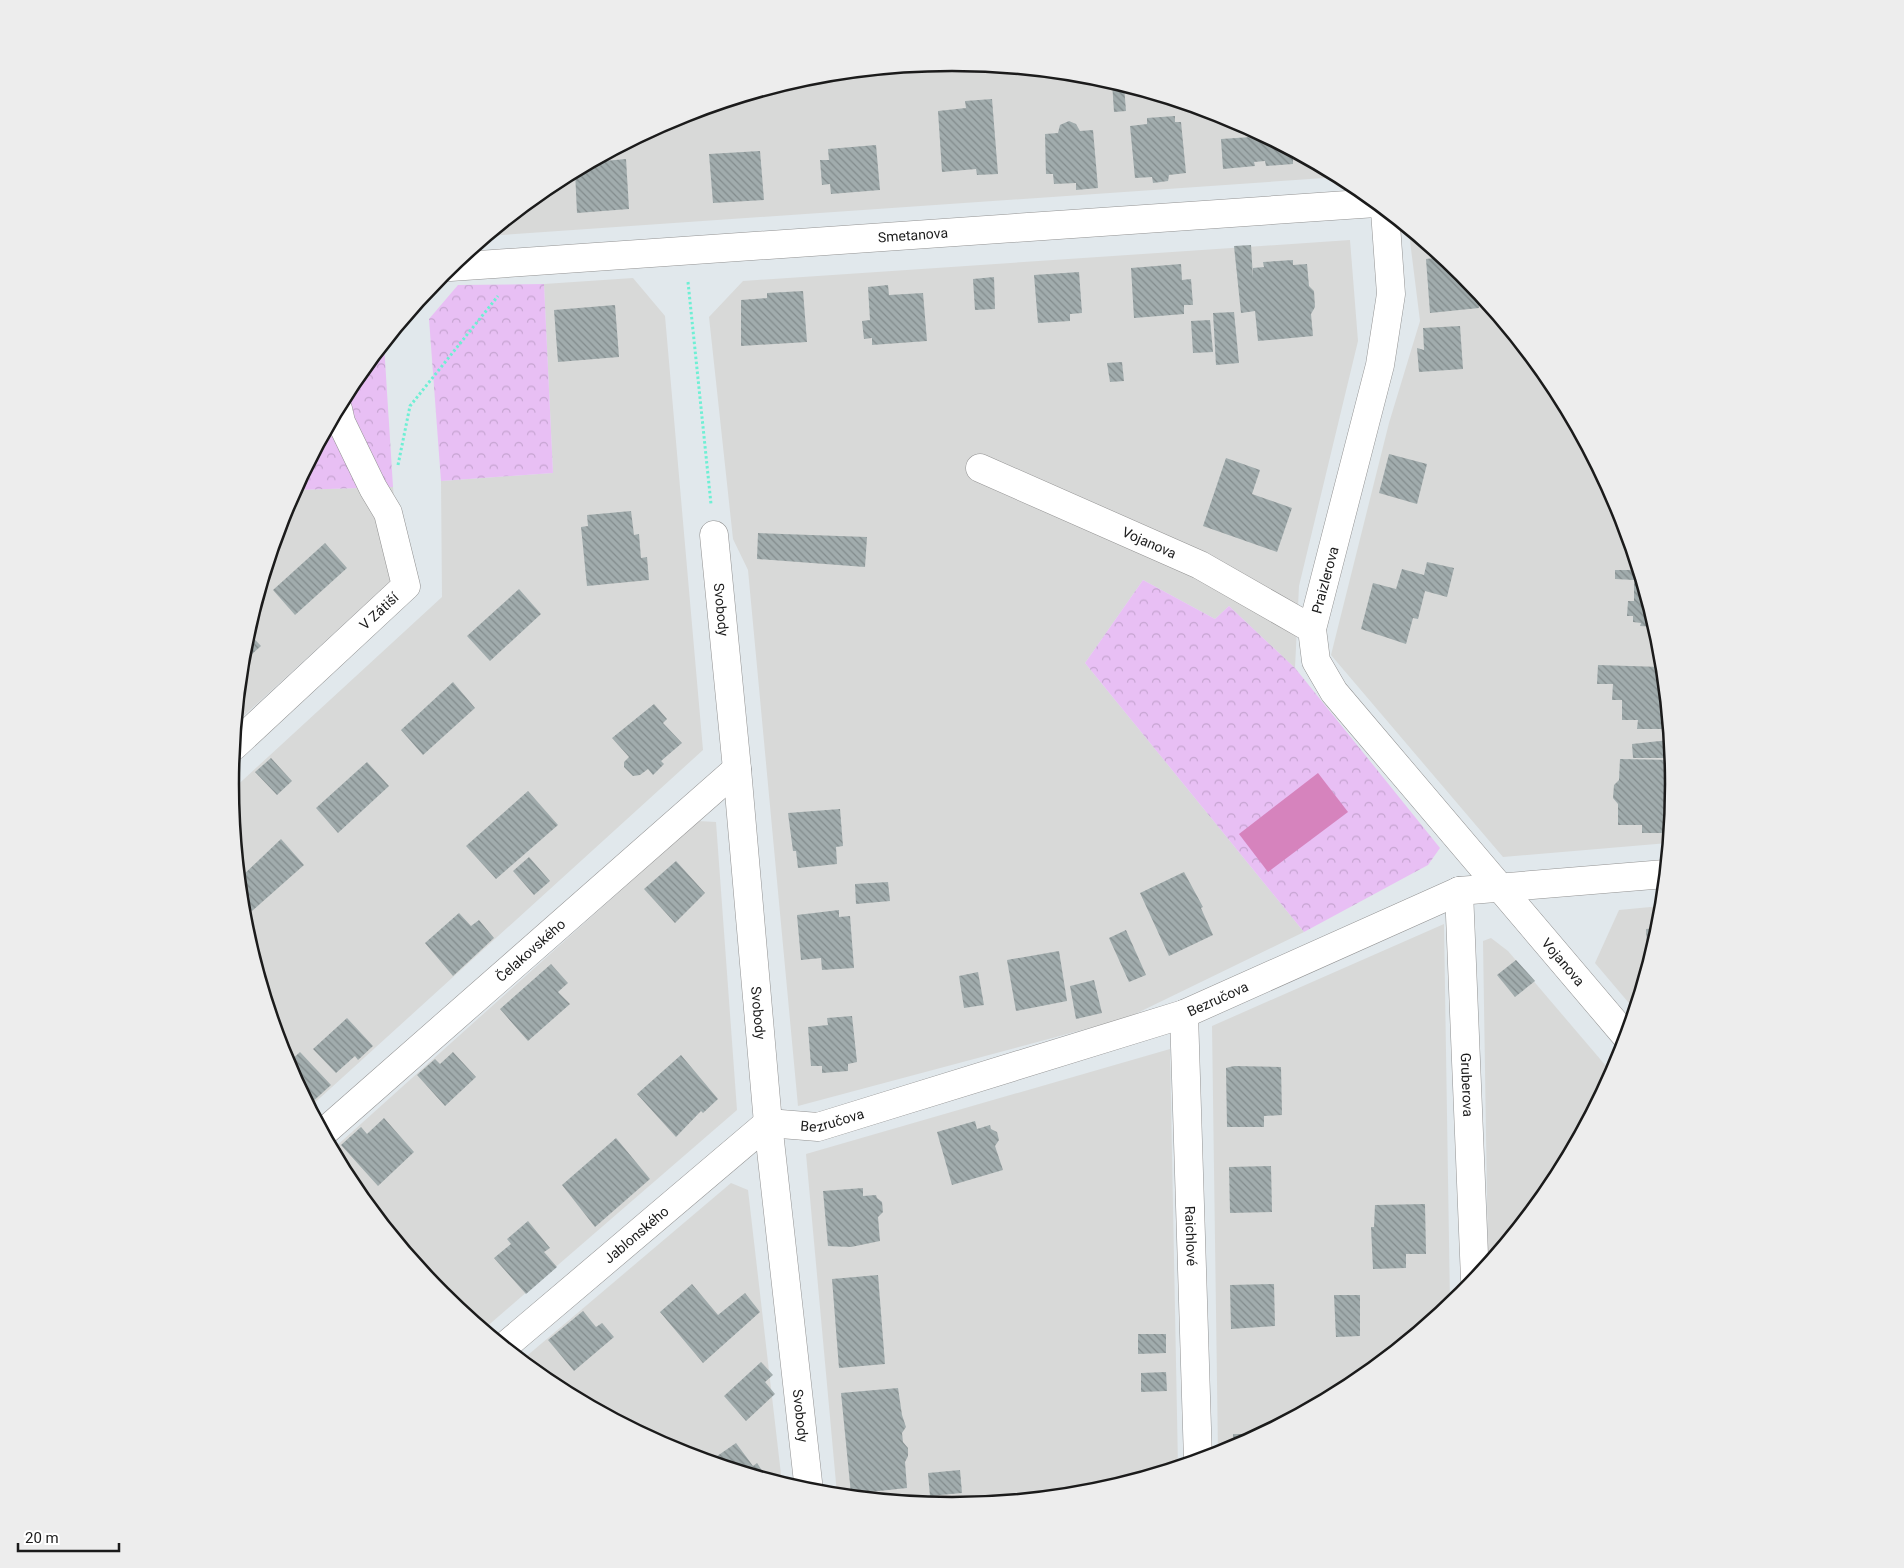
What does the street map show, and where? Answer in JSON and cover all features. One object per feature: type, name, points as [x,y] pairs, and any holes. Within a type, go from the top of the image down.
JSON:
[{"type":"street","name":"Smetanova","points":[[463,266],[1365,204]]},
{"type":"street","name":"Praizlerova","points":[[1386,219],[1391,294],[1380,365],[1312,628],[1316,662],[1334,692],[1502,888]]},
{"type":"street","name":"V Zátiší","points":[[241,740],[406,586],[388,513],[373,488],[340,419]]},
{"type":"street","name":"Vojanova","points":[[980,468],[1200,565],[1312,628]]},
{"type":"street","name":"Svobody","points":[[714,535],[737,769],[768,1124],[808,1482]]},
{"type":"street","name":"Čelakovského","points":[[329,1128],[737,769]]},
{"type":"street","name":"Bezručova","points":[[768,1124],[818,1127],[1184,1014],[1459,891],[1659,874]]},
{"type":"street","name":"Vojanova","points":[[1502,888],[1621,1030]]},
{"type":"street","name":"Gruberova","points":[[1459,891],[1474,1269]]},
{"type":"street","name":"Raichlové","points":[[1184,1014],[1198,1453]]},
{"type":"street","name":"Jablonského","points":[[510,1342],[768,1124]]},
{"type":"path","points":[[685,251],[714,535]]},
{"type":"path","points":[[388,513],[410,406],[525,262]]},
{"type":"shaded area","points":[[952,71],[1045,77],[1091,85],[1136,96],[1181,109],[1225,126],[1267,145],[1326,178],[498,235],[556,191],[637,145],[679,126],[723,109],[813,85],[859,77],[905,73]]},
{"type":"shaded area","points":[[1410,238],[1456,280],[1488,314],[1517,350],[1545,388],[1591,469],[1627,555],[1651,645],[1659,691],[1663,737],[1665,784],[1662,844],[1503,857],[1331,655],[1389,423],[1420,321]]},
{"type":"shaded area","points":[[1350,240],[1358,341],[1299,586],[1295,668],[1229,606],[1215,619],[1143,580],[1085,663],[1304,932],[1127,1018],[798,1106],[748,570],[733,539],[709,317],[743,281]]},
{"type":"shaded area","points":[[633,278],[665,316],[703,750],[315,1103],[277,1013],[253,923],[245,877],[239,784],[442,597],[441,481],[553,473],[544,284]]},
{"type":"shaded area","points":[[393,487],[400,564],[393,579],[243,717],[253,645],[264,600],[277,555],[304,490]]},
{"type":"shaded area","points":[[1318,773],[1348,812],[1268,872],[1239,834]]},
{"type":"shaded area","points":[[698,821],[716,822],[737,1110],[488,1325],[448,1288],[416,1254],[359,1180],[338,1145]]},
{"type":"shaded area","points":[[1654,907],[1630,1004],[1595,963],[1619,910]]},
{"type":"shaded area","points":[[1444,924],[1450,1294],[1422,1320],[1348,1377],[1267,1423],[1218,1445],[1212,1026]]},
{"type":"shaded area","points":[[1491,938],[1508,951],[1606,1066],[1591,1099],[1545,1180],[1488,1254],[1483,941]]},
{"type":"shaded area","points":[[1170,1049],[1178,1460],[1091,1483],[1045,1491],[999,1495],[952,1497],[905,1495],[836,1487],[806,1154]]},
{"type":"shaded area","points":[[731,1183],[748,1190],[781,1475],[723,1459],[637,1423],[556,1377],[527,1356]]},
{"type":"green space","points":[[544,284],[553,473],[441,481],[429,319],[458,285]]},
{"type":"green space","points":[[385,353],[393,487],[304,490],[335,428],[359,388]]},
{"type":"green space","points":[[1143,580],[1215,619],[1229,606],[1295,668],[1440,848],[1428,865],[1304,932],[1085,663]]},
{"type":"building","points":[[1113,90],[1125,93],[1126,111],[1114,112]]},
{"type":"building","points":[[992,99],[998,174],[977,175],[976,169],[942,172],[938,111],[966,108],[965,101]]},
{"type":"building","points":[[1175,116],[1175,122],[1181,122],[1186,173],[1169,175],[1168,181],[1153,183],[1152,177],[1135,178],[1130,126],[1147,124],[1147,118]]},
{"type":"building","points":[[1069,121],[1076,124],[1080,131],[1093,130],[1098,188],[1076,190],[1076,183],[1054,184],[1053,174],[1046,174],[1045,134],[1058,133],[1060,125]]},
{"type":"building","points":[[1250,137],[1293,159],[1293,164],[1266,166],[1265,161],[1254,162],[1255,166],[1223,169],[1221,139]]},
{"type":"building","points":[[876,145],[880,190],[831,194],[830,184],[822,185],[820,160],[829,160],[828,149]]},
{"type":"building","points":[[760,151],[764,200],[713,203],[709,154]]},
{"type":"building","points":[[626,159],[629,209],[577,213],[575,179],[608,161]]},
{"type":"building","points":[[1251,245],[1253,278],[1253,268],[1264,267],[1263,262],[1293,260],[1293,265],[1307,264],[1309,286],[1314,291],[1315,307],[1311,314],[1313,336],[1258,341],[1255,311],[1241,313],[1234,246]]},
{"type":"building","points":[[1433,258],[1479,304],[1479,308],[1430,313],[1426,259]]},
{"type":"building","points":[[1181,264],[1182,280],[1191,279],[1193,305],[1184,305],[1184,314],[1134,318],[1131,268]]},
{"type":"building","points":[[1079,272],[1082,313],[1070,314],[1070,321],[1038,323],[1034,275]]},
{"type":"building","points":[[994,277],[995,309],[975,310],[973,279]]},
{"type":"building","points":[[888,285],[889,295],[923,293],[927,341],[872,345],[872,338],[864,339],[862,321],[870,320],[868,287]]},
{"type":"building","points":[[803,291],[807,342],[741,346],[741,300],[767,298],[767,293]]},
{"type":"building","points":[[615,305],[619,357],[558,362],[554,310]]},
{"type":"building","points":[[1234,312],[1239,363],[1216,365],[1213,313]]},
{"type":"building","points":[[1210,320],[1213,352],[1193,353],[1191,321]]},
{"type":"building","points":[[1460,326],[1463,369],[1419,372],[1417,348],[1424,350],[1423,328]]},
{"type":"building","points":[[1122,362],[1124,381],[1110,382],[1107,363]]},
{"type":"building","points":[[1389,454],[1427,464],[1417,504],[1379,493]]},
{"type":"building","points":[[1226,458],[1260,470],[1252,494],[1292,508],[1277,552],[1203,526]]},
{"type":"building","points":[[631,511],[634,535],[639,534],[641,558],[647,557],[649,580],[587,586],[581,527],[588,526],[587,515]]},
{"type":"building","points":[[758,533],[867,537],[865,567],[757,559]]},
{"type":"building","points":[[325,543],[347,568],[295,615],[273,590]]},
{"type":"building","points":[[1427,562],[1454,568],[1447,597],[1425,591],[1418,619],[1413,618],[1406,644],[1361,629],[1373,583],[1396,589],[1402,569],[1424,575]]},
{"type":"building","points":[[1615,570],[1631,570],[1646,626],[1640,626],[1641,623],[1633,622],[1633,616],[1627,616],[1628,601],[1634,601],[1634,580],[1615,579]]},
{"type":"building","points":[[519,589],[541,614],[490,661],[467,636]]},
{"type":"building","points":[[254,639],[261,646],[251,655]]},
{"type":"building","points":[[1598,665],[1655,667],[1662,729],[1637,729],[1638,720],[1622,720],[1622,700],[1612,700],[1613,684],[1597,684]]},
{"type":"building","points":[[453,682],[475,708],[423,755],[401,730]]},
{"type":"building","points":[[654,704],[667,719],[663,723],[682,743],[661,761],[664,764],[653,775],[648,769],[640,775],[633,776],[624,767],[624,762],[629,757],[612,738]]},
{"type":"building","points":[[1663,741],[1664,758],[1633,758],[1632,744]]},
{"type":"building","points":[[271,758],[292,781],[277,795],[255,772]]},
{"type":"building","points":[[1620,759],[1664,760],[1663,833],[1642,833],[1642,825],[1618,825],[1618,804],[1613,798],[1614,785],[1619,780]]},
{"type":"building","points":[[367,762],[389,786],[338,833],[316,808]]},
{"type":"building","points":[[528,791],[558,825],[496,879],[466,846]]},
{"type":"building","points":[[840,809],[843,846],[836,847],[837,864],[798,868],[796,851],[793,851],[788,813]]},
{"type":"building","points":[[281,839],[304,865],[252,911],[245,874]]},
{"type":"building","points":[[529,857],[550,881],[534,895],[513,871]]},
{"type":"building","points":[[676,861],[705,893],[675,923],[644,889]]},
{"type":"building","points":[[1184,872],[1203,907],[1201,908],[1213,935],[1169,956],[1140,893]]},
{"type":"building","points":[[888,882],[890,901],[856,904],[855,884]]},
{"type":"building","points":[[839,910],[839,917],[850,916],[854,968],[822,970],[821,958],[801,960],[797,915]]},
{"type":"building","points":[[459,913],[471,926],[479,920],[494,938],[453,976],[425,943]]},
{"type":"building","points":[[1646,929],[1650,929],[1647,941]]},
{"type":"building","points":[[1126,930],[1146,975],[1129,982],[1109,938]]},
{"type":"building","points":[[1059,951],[1067,1001],[1016,1011],[1007,960]]},
{"type":"building","points":[[1516,960],[1535,981],[1515,997],[1497,975]]},
{"type":"building","points":[[551,964],[568,983],[558,992],[570,1004],[528,1041],[500,1009]]},
{"type":"building","points":[[978,972],[984,1005],[964,1008],[959,976]]},
{"type":"building","points":[[1094,980],[1102,1013],[1076,1019],[1070,986]]},
{"type":"building","points":[[852,1016],[857,1062],[848,1064],[848,1071],[822,1073],[822,1066],[811,1066],[808,1027],[828,1025],[827,1018]]},
{"type":"building","points":[[347,1018],[373,1046],[358,1060],[355,1056],[336,1073],[313,1049]]},
{"type":"building","points":[[300,1052],[331,1085],[314,1101],[313,1099],[294,1057]]},
{"type":"building","points":[[453,1052],[476,1077],[445,1106],[417,1075],[435,1059],[440,1064]]},
{"type":"building","points":[[681,1055],[718,1099],[703,1113],[701,1111],[676,1137],[637,1094]]},
{"type":"building","points":[[1234,1066],[1281,1067],[1282,1115],[1264,1116],[1264,1127],[1227,1127],[1226,1068]]},
{"type":"building","points":[[384,1118],[414,1152],[378,1186],[341,1145],[361,1127],[367,1134]]},
{"type":"building","points":[[975,1121],[977,1129],[990,1125],[991,1129],[997,1132],[999,1140],[995,1146],[1003,1170],[952,1185],[937,1132]]},
{"type":"building","points":[[616,1138],[650,1179],[595,1227],[562,1185]]},
{"type":"building","points":[[1271,1166],[1272,1212],[1230,1213],[1229,1167]]},
{"type":"building","points":[[863,1188],[863,1196],[876,1195],[882,1202],[883,1212],[878,1217],[880,1241],[851,1247],[828,1246],[823,1191]]},
{"type":"building","points":[[1425,1204],[1426,1254],[1406,1254],[1406,1268],[1373,1269],[1371,1227],[1374,1227],[1375,1205]]},
{"type":"building","points":[[528,1221],[550,1248],[544,1252],[557,1267],[526,1294],[494,1258],[511,1244],[507,1239]]},
{"type":"building","points":[[878,1275],[885,1364],[839,1368],[832,1279]]},
{"type":"building","points":[[692,1284],[718,1315],[745,1293],[760,1312],[703,1363],[660,1312]]},
{"type":"building","points":[[1274,1284],[1275,1326],[1231,1329],[1230,1285]]},
{"type":"building","points":[[1334,1295],[1360,1295],[1360,1336],[1336,1337]]},
{"type":"building","points":[[583,1311],[596,1327],[602,1323],[614,1337],[574,1371],[548,1340]]},
{"type":"building","points":[[1138,1334],[1166,1334],[1166,1353],[1138,1354]]},
{"type":"building","points":[[761,1362],[773,1375],[765,1382],[775,1394],[746,1421],[724,1396]]},
{"type":"building","points":[[1166,1372],[1167,1391],[1141,1392],[1141,1373]]},
{"type":"building","points":[[898,1388],[902,1415],[906,1427],[902,1433],[903,1442],[908,1448],[908,1456],[905,1462],[907,1488],[870,1492],[851,1490],[841,1393]]},
{"type":"building","points":[[1233,1434],[1243,1434],[1233,1438]]},
{"type":"building","points":[[736,1443],[753,1466],[757,1463],[762,1470],[723,1459],[717,1456]]},
{"type":"building","points":[[960,1470],[962,1493],[930,1496],[928,1473]]}]
